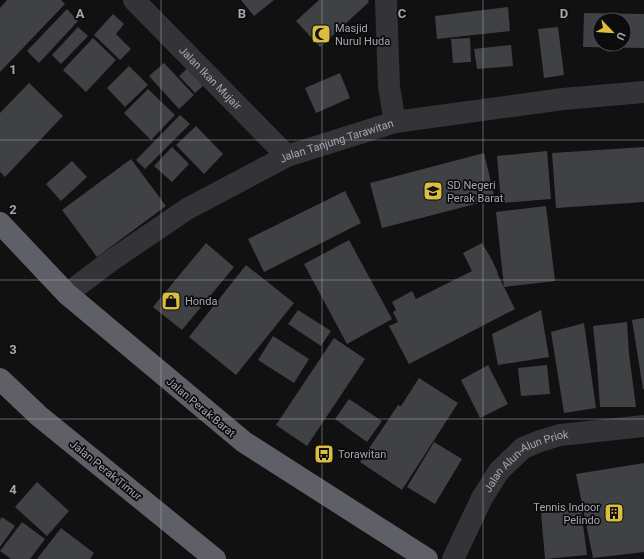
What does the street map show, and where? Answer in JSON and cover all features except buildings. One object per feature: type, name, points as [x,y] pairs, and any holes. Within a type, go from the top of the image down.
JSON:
[{"type":"highway","name":"Jalan Perak Barat","points":[[0,223],[67,294],[244,442],[427,559]]},
{"type":"highway","name":"Jalan Perak Timur","points":[[0,379],[39,416],[215,559]]},
{"type":"street","name":"Jalan Ikan Mujair","points":[[134,0],[287,156]]},
{"type":"street","points":[[386,0],[390,87],[395,122]]},
{"type":"street","name":"Jalan Tanjung Tarawitan","points":[[67,294],[109,262],[186,209],[287,156],[395,122],[562,99],[644,92]]},
{"type":"street","name":"Jalan Alun-Alun Priok","points":[[453,559],[482,498],[499,471],[523,448],[560,435],[644,426]]},
{"type":"place","name":"Masjid Nurul Huda","points":[[321,34]]},
{"type":"place","name":"SD Negeri Perak Barat","points":[[433,191]]},
{"type":"place","name":"Honda","points":[[171,301]]},
{"type":"place","name":"Torawitan","points":[[324,454]]},
{"type":"place","name":"Tennis Indoor Pelindo","points":[[614,513]]}]
